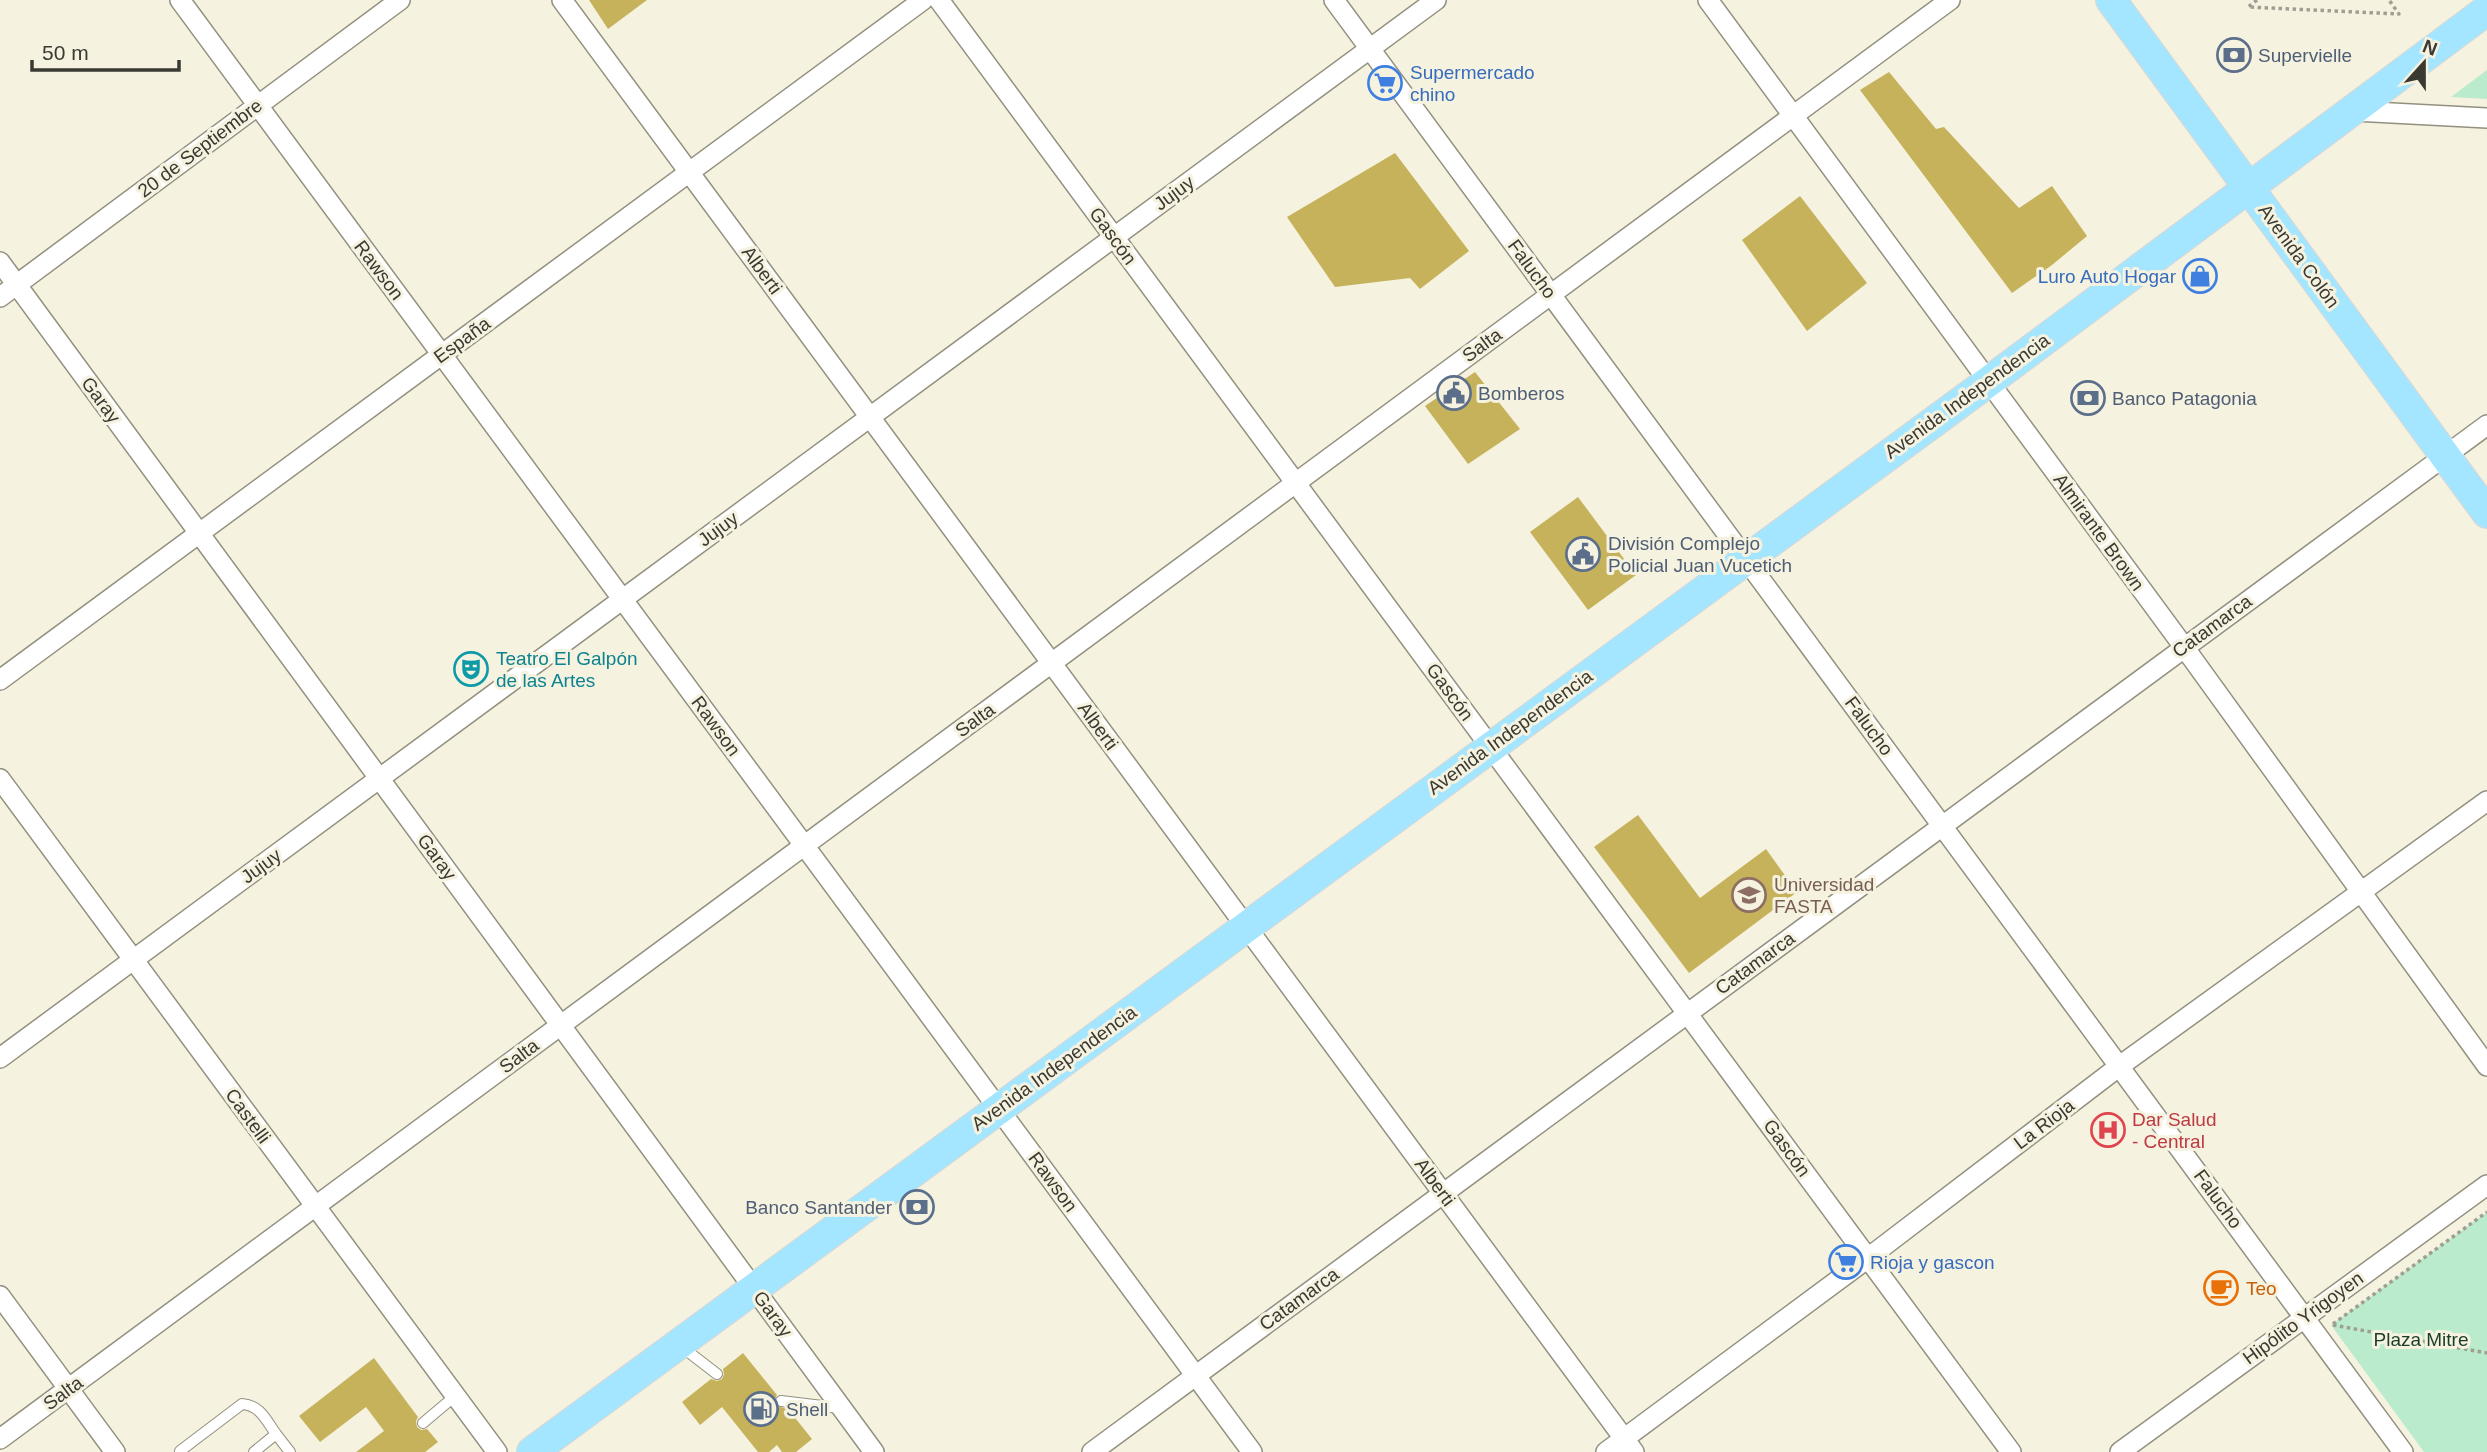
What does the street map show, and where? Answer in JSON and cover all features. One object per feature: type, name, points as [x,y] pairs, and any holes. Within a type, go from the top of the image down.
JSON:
[{"type":"main road","name":"Avenida Colón","points":[[2111,0],[2487,513]]},
{"type":"main road","name":"Avenida Independencia","points":[[532,1452],[1988,382],[2487,10]]},
{"type":"street","name":"Rawson","points":[[180,0],[1252,1452]]},
{"type":"street","name":"20 de Septiembre","points":[[0,297],[400,0]]},
{"type":"street","name":"Alberti","points":[[562,0],[1630,1445]]},
{"type":"street","name":"España","points":[[0,680],[923,0]]},
{"type":"street","name":"Gascón","points":[[939,0],[2011,1452]]},
{"type":"street","name":"Falucho","points":[[1334,0],[2403,1452]]},
{"type":"street","name":"Jujuy","points":[[0,1058],[1436,0]]},
{"type":"street","name":"Almirante Brown","points":[[1708,0],[2184,647],[2487,1066]]},
{"type":"street","name":"Salta","points":[[0,1440],[1950,0]]},
{"type":"street","points":[[2354,111],[2487,118]]},
{"type":"street","name":"Garay","points":[[0,262],[874,1452]]},
{"type":"street","name":"Catamarca","points":[[1092,1452],[2487,425]]},
{"type":"street","name":"Castelli","points":[[0,779],[497,1452]]},
{"type":"street","name":"La Rioja","points":[[1606,1452],[1630,1445],[1868,1258],[2120,1066],[2487,801]]},
{"type":"street","name":"Hipólito Yrigoyen","points":[[2120,1452],[2487,1185]]},
{"type":"street","points":[[0,1296],[115,1452]]},
{"type":"lane","points":[[678,1344],[717,1374]]},
{"type":"lane","points":[[423,1423],[455,1396]]},
{"type":"lane","points":[[781,1401],[843,1409]]},
{"type":"lane","points":[[180,1451],[242,1404],[250,1404],[257,1408],[290,1452]]},
{"type":"lane","points":[[254,1452],[276,1434]]},
{"type":"path","points":[[2257,0],[2248,7],[2399,14],[2389,0]]},
{"type":"path","points":[[2487,1212],[2331,1325],[2487,1353]]},
{"type":"green space","points":[[2487,70],[2487,99],[2451,97]]},
{"type":"green space","name":"Plaza Mitre","points":[[2487,1212],[2487,1452],[2424,1452],[2331,1325]]},
{"type":"building","points":[[589,0],[647,0],[608,29]]},
{"type":"building","points":[[1889,72],[1936,129],[1944,127],[2019,208],[2052,186],[2087,236],[2012,293],[1860,90]]},
{"type":"building","points":[[1395,153],[1469,251],[1420,289],[1410,278],[1335,287],[1287,217]]},
{"type":"building","points":[[1800,196],[1867,283],[1807,331],[1742,240]]},
{"type":"building","points":[[1475,372],[1520,429],[1468,464],[1425,406]]},
{"type":"building","name":"División Complejo Policial Juan Vucetich","points":[[1578,497],[1636,575],[1588,610],[1530,532]]},
{"type":"building","name":"Universidad FASTA","points":[[1638,815],[1700,898],[1766,849],[1797,892],[1689,973],[1594,847]]},
{"type":"building","points":[[743,1353],[777,1395],[774,1401],[776,1406],[788,1409],[812,1439],[796,1452],[782,1452],[777,1445],[769,1452],[758,1452],[722,1407],[700,1425],[682,1402],[711,1379],[722,1379],[723,1369]]},
{"type":"building","points":[[374,1358],[418,1417],[417,1427],[421,1430],[427,1429],[438,1442],[425,1452],[356,1452],[384,1431],[366,1407],[320,1442],[299,1416]]},
{"type":"place","name":"Supervielle","points":[[2234,55]]},
{"type":"place","name":"Supermercado chino","points":[[1385,83]]},
{"type":"place","name":"Luro Auto Hogar","points":[[2200,276]]},
{"type":"place","name":"Bomberos","points":[[1454,393]]},
{"type":"place","name":"Banco Patagonia","points":[[2088,398]]},
{"type":"place","name":"División Complejo Policial Juan Vucetich","points":[[1583,554]]},
{"type":"place","name":"Teatro El Galpón de las Artes","points":[[471,669]]},
{"type":"place","name":"Universidad FASTA","points":[[1749,895]]},
{"type":"place","name":"Dar Salud - Central","points":[[2108,1130]]},
{"type":"place","name":"Banco Santander","points":[[917,1207]]},
{"type":"place","name":"Rioja y gascon","points":[[1846,1262]]},
{"type":"place","name":"Teo","points":[[2221,1288]]},
{"type":"place","name":"Shell","points":[[761,1409]]}]
